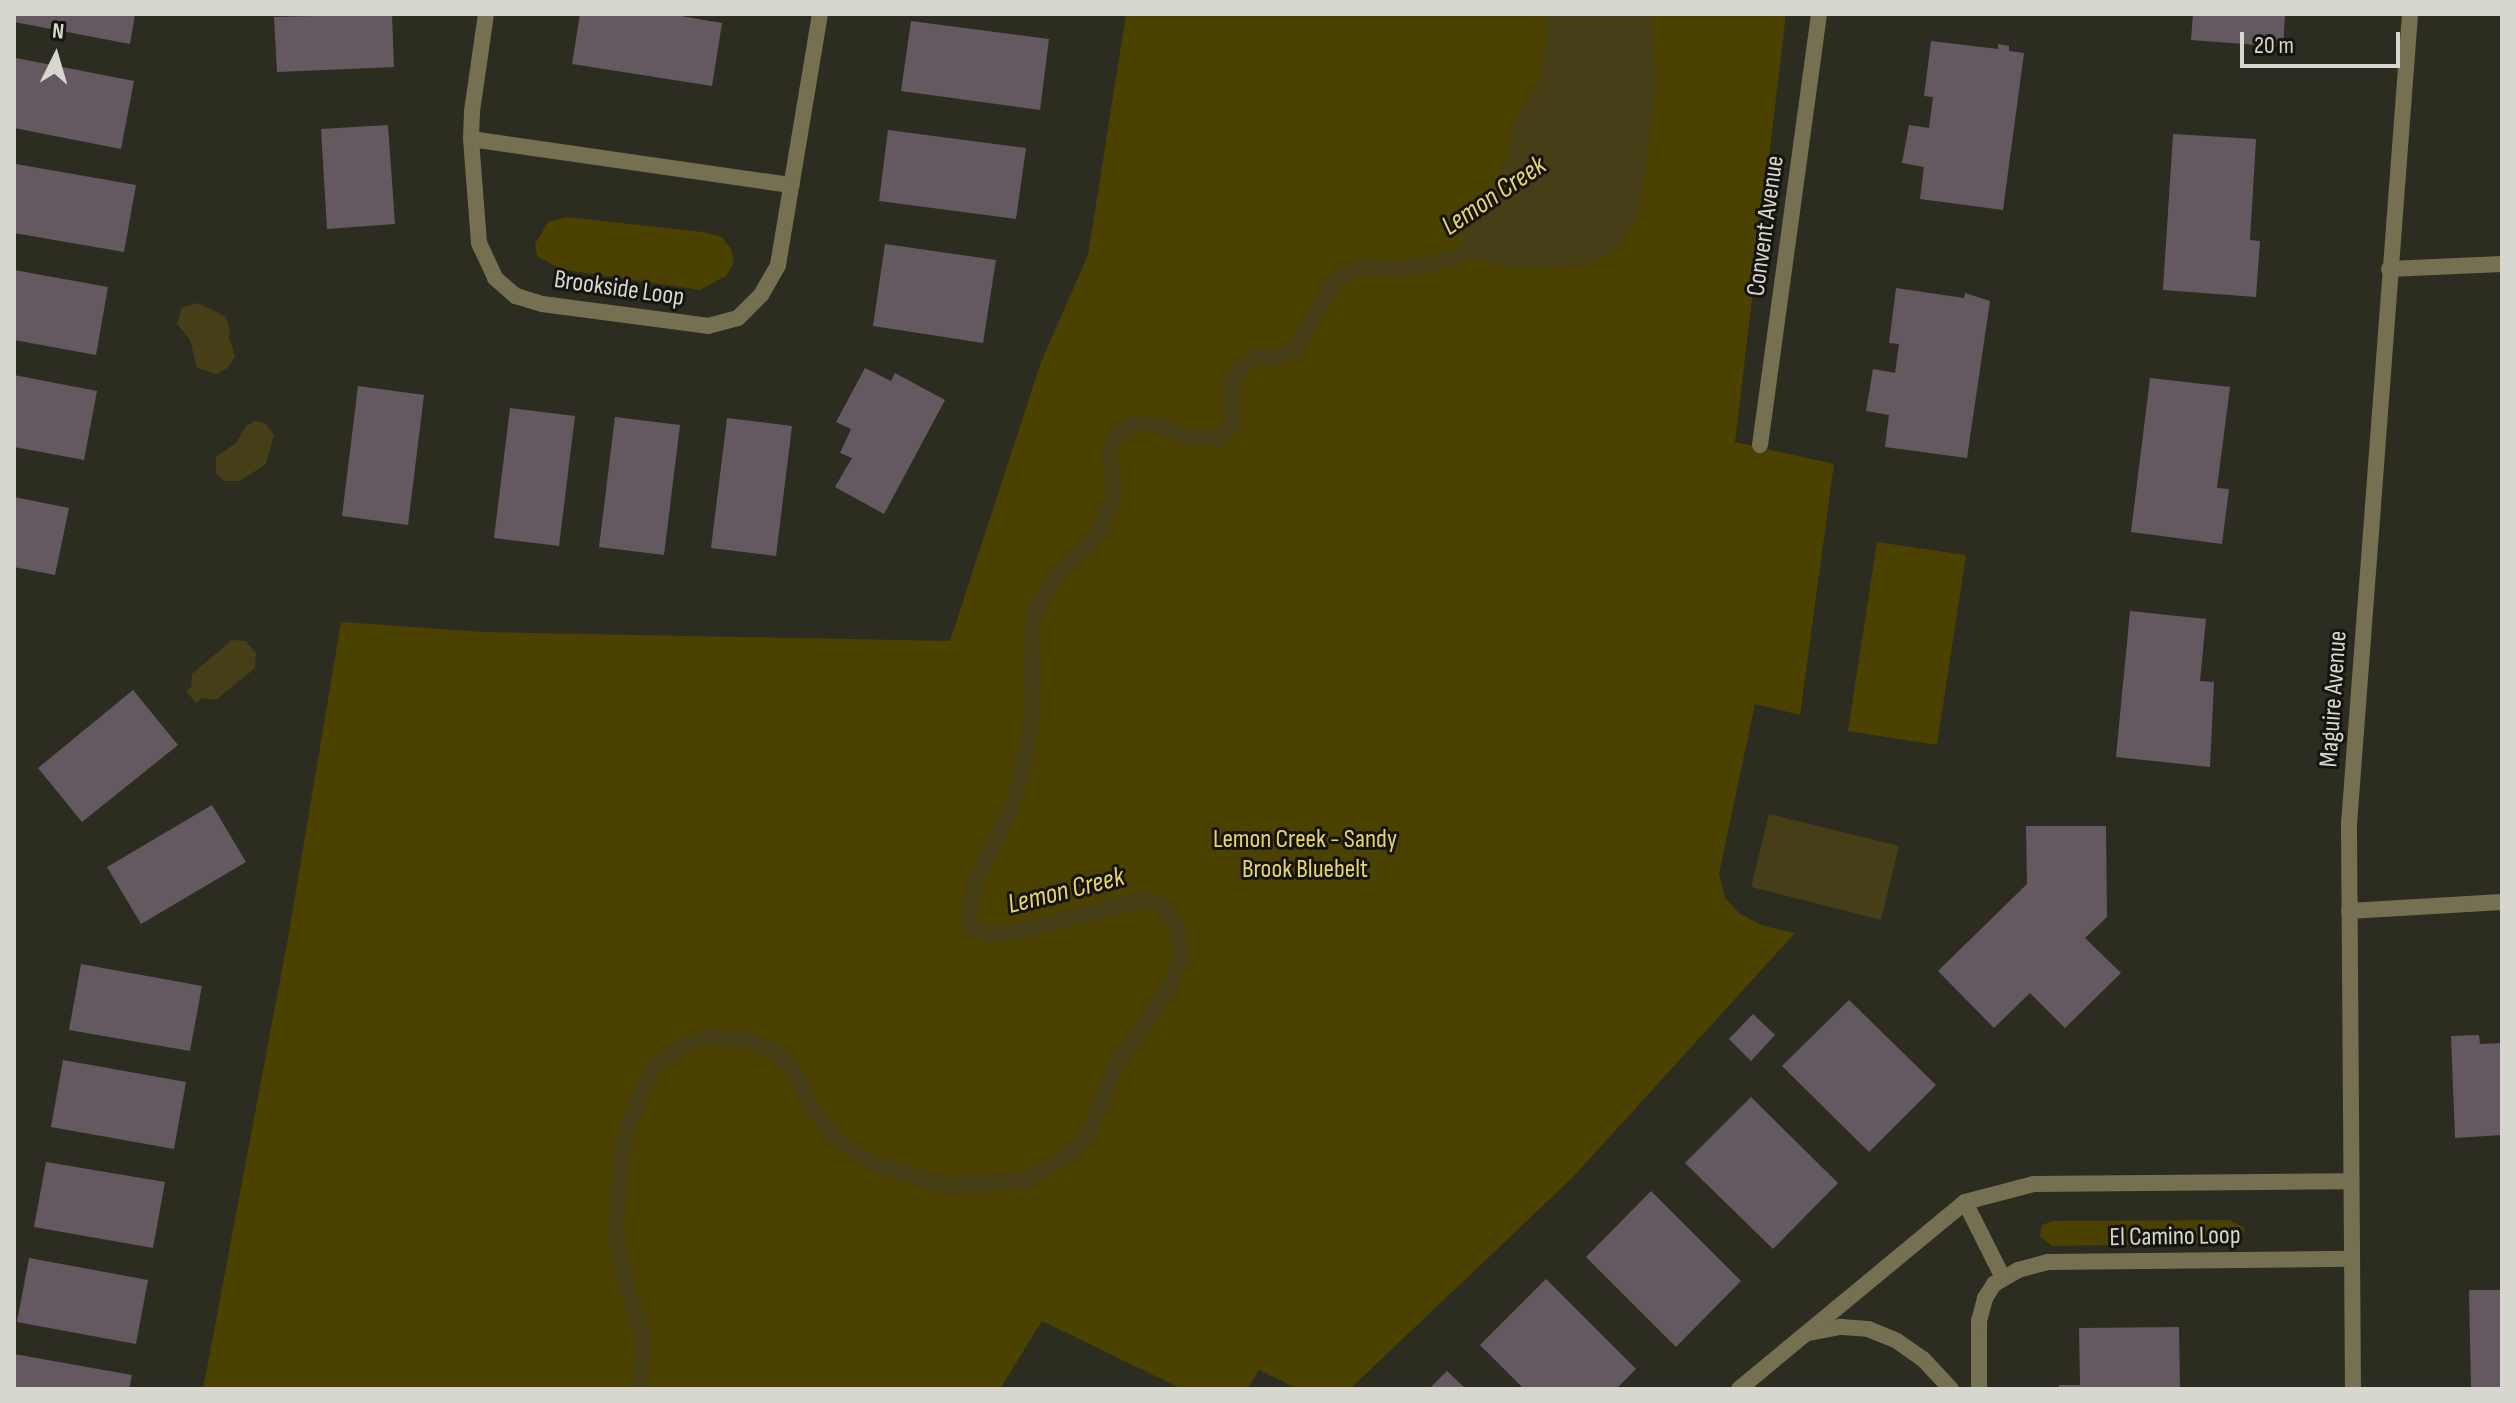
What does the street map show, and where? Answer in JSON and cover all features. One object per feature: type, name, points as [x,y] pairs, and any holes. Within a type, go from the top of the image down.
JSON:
[{"type":"street","name":"Brookside Loop","points":[[486,14],[471,139],[479,243],[495,278],[516,296],[542,304],[708,326],[738,318],[761,295],[778,265],[820,14]]},
{"type":"street","name":"Convent Avenue","points":[[1760,445],[1819,14]]},
{"type":"street","name":"Maguire Avenue","points":[[2353,1389],[2349,824],[2410,14]]},
{"type":"street","points":[[471,139],[792,185]]},
{"type":"street","points":[[2389,269],[2502,264]]},
{"type":"street","points":[[2349,911],[2502,902]]},
{"type":"street","points":[[1739,1389],[1965,1202],[2034,1184],[2351,1181]]},
{"type":"street","points":[[1965,1202],[2003,1278],[1985,1298],[1979,1321],[1979,1389]]},
{"type":"street","name":"El Camino Loop","points":[[2003,1278],[2048,1262],[2352,1259]]},
{"type":"street","points":[[1807,1333],[1841,1327],[1868,1329],[1897,1341],[1923,1359],[1951,1389]]},
{"type":"green space","name":"Lemon Creek - Sandy Brook Bluebelt","points":[[1126,14],[1786,14],[1735,442],[1834,464],[1800,715],[1755,704],[1719,874],[1725,898],[1740,914],[1764,926],[1795,933],[1573,1177],[1350,1389],[1298,1389],[1259,1370],[1247,1389],[1182,1389],[1042,1321],[1000,1389],[203,1389],[288,938],[341,622],[484,632],[950,641],[1041,362],[1088,255]]},
{"type":"green space","points":[[567,217],[703,232],[722,237],[731,249],[734,262],[726,276],[700,290],[560,269],[537,256],[535,244],[548,222]]},
{"type":"green space","points":[[1877,542],[1966,555],[1937,745],[1848,731]]},
{"type":"green space","points":[[2230,1220],[2244,1228],[2243,1236],[2236,1243],[2052,1246],[2040,1237],[2042,1225],[2053,1221]]},
{"type":"water","points":[[1545,14],[1651,14],[1657,86],[1638,216],[1616,249],[1588,265],[1518,269],[1460,255],[1462,233],[1488,198],[1508,154],[1512,126],[1540,80],[1547,38]]},
{"type":"water","points":[[198,303],[225,316],[230,328],[229,337],[235,356],[228,368],[216,374],[197,368],[190,340],[177,324],[182,307]]},
{"type":"water","points":[[255,421],[265,423],[274,435],[266,464],[240,481],[224,481],[216,473],[216,457],[236,443],[246,426]]},
{"type":"water","points":[[232,640],[246,641],[256,653],[255,668],[216,700],[202,698],[196,703],[186,691],[191,687],[192,674]]},
{"type":"water","points":[[1769,814],[1899,846],[1881,920],[1751,887]]},
{"type":"building","points":[[14,14],[135,14],[130,44],[14,22]]},
{"type":"building","points":[[392,14],[394,67],[277,72],[274,17]]},
{"type":"building","points":[[580,14],[669,14],[722,23],[712,86],[572,64]]},
{"type":"building","points":[[2193,14],[2285,14],[2283,47],[2191,40]]},
{"type":"building","points":[[911,21],[1049,39],[1040,110],[901,91]]},
{"type":"building","points":[[1931,41],[1998,49],[1998,44],[2009,46],[2009,51],[2024,53],[2003,210],[1920,199],[1924,167],[1902,163],[1909,125],[1929,128],[1933,97],[1924,96]]},
{"type":"building","points":[[16,58],[134,81],[121,149],[14,128]]},
{"type":"building","points":[[388,125],[395,224],[327,229],[321,129]]},
{"type":"building","points":[[888,130],[1026,148],[1016,219],[879,201]]},
{"type":"building","points":[[2173,134],[2256,139],[2250,240],[2260,241],[2256,297],[2163,290]]},
{"type":"building","points":[[16,164],[136,185],[124,252],[14,233]]},
{"type":"building","points":[[885,244],[996,260],[983,343],[873,326]]},
{"type":"building","points":[[14,270],[108,287],[96,355],[14,340]]},
{"type":"building","points":[[1896,288],[1964,298],[1965,293],[1990,301],[1967,458],[1885,447],[1889,415],[1866,411],[1873,369],[1895,373],[1899,344],[1889,343]]},
{"type":"building","points":[[865,368],[891,381],[895,373],[945,400],[884,514],[835,487],[852,458],[840,453],[851,429],[836,422]]},
{"type":"building","points":[[14,375],[97,391],[84,460],[14,447]]},
{"type":"building","points":[[2150,378],[2230,387],[2217,488],[2229,489],[2222,544],[2131,532]]},
{"type":"building","points":[[358,386],[424,395],[408,525],[342,516]]},
{"type":"building","points":[[510,408],[575,416],[559,546],[494,538]]},
{"type":"building","points":[[615,417],[680,425],[664,555],[599,547]]},
{"type":"building","points":[[727,418],[792,426],[776,556],[711,548]]},
{"type":"building","points":[[14,497],[69,508],[55,575],[14,567]]},
{"type":"building","points":[[2130,611],[2206,619],[2200,681],[2214,682],[2210,767],[2116,757]]},
{"type":"building","points":[[133,690],[178,745],[82,822],[38,768]]},
{"type":"building","points":[[212,805],[246,862],[141,924],[107,867]]},
{"type":"building","points":[[2026,826],[2106,826],[2107,917],[2085,938],[2121,973],[2065,1028],[2030,993],[1994,1028],[1938,971],[2027,884]]},
{"type":"building","points":[[81,964],[202,986],[190,1051],[69,1030]]},
{"type":"building","points":[[1849,1000],[1936,1085],[1869,1152],[1782,1066]]},
{"type":"building","points":[[1753,1014],[1775,1035],[1751,1061],[1729,1039]]},
{"type":"building","points":[[2479,1035],[2480,1044],[2502,1043],[2502,1135],[2455,1138],[2451,1036]]},
{"type":"building","points":[[63,1060],[186,1082],[174,1149],[51,1127]]},
{"type":"building","points":[[1751,1097],[1838,1183],[1773,1249],[1685,1163]]},
{"type":"building","points":[[46,1162],[165,1182],[153,1248],[34,1227]]},
{"type":"building","points":[[1651,1191],[1741,1281],[1676,1347],[1586,1257]]},
{"type":"building","points":[[29,1258],[148,1280],[136,1344],[17,1322]]},
{"type":"building","points":[[1546,1279],[1636,1369],[1616,1389],[1524,1389],[1480,1345]]},
{"type":"building","points":[[2469,1290],[2502,1290],[2502,1389],[2471,1389]]},
{"type":"building","points":[[2179,1327],[2180,1389],[2059,1389],[2059,1385],[2080,1385],[2079,1328]]},
{"type":"building","points":[[14,1354],[132,1375],[129,1389],[14,1389]]},
{"type":"building","points":[[1447,1371],[1466,1389],[1429,1389]]},
{"type":"waterway","name":"Lemon Creek","points":[[639,1389],[644,1339],[626,1283],[616,1235],[621,1155],[629,1124],[653,1068],[678,1048],[708,1037],[742,1040],[774,1051],[796,1073],[811,1107],[835,1137],[870,1162],[948,1186],[1028,1180],[1060,1160],[1088,1136],[1114,1068],[1167,992],[1181,957],[1178,927],[1162,906],[1144,899],[1025,930],[992,935],[972,927],[969,909],[977,878],[1011,809],[1027,752],[1033,711],[1031,635],[1034,614],[1056,575],[1088,546],[1102,526],[1114,497],[1110,454],[1116,436],[1132,425],[1155,425],[1186,437],[1221,439],[1233,423],[1231,382],[1244,364],[1256,357],[1275,357],[1294,350],[1336,280],[1360,267],[1409,269],[1460,255],[1477,243]]}]
